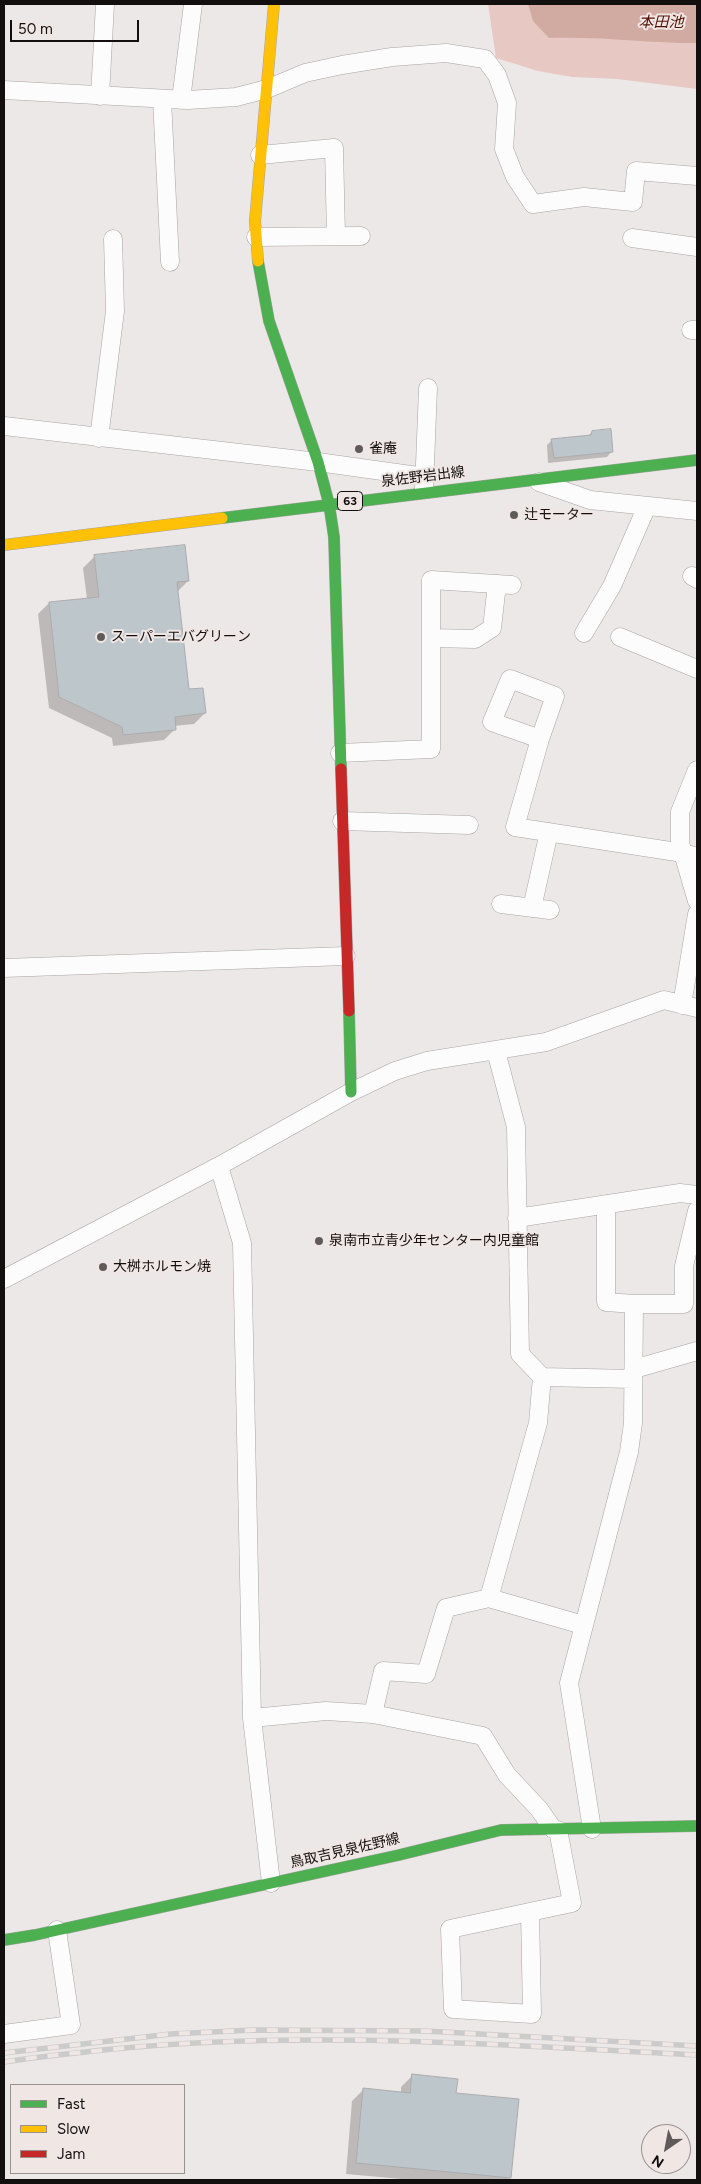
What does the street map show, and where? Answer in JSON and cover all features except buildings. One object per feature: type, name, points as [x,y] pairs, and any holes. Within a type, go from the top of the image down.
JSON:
[{"type":"main road","points":[[274,4],[260,155],[256,237],[259,269],[269,321],[318,462],[329,504],[334,537],[350,1092]]},
{"type":"main road","name":"泉佐野岩出線","points":[[4,545],[329,504],[425,485],[530,480],[697,460]]},
{"type":"main road","name":"鳥取吉見泉佐野線","points":[[4,1940],[271,1883],[501,1830],[697,1826]]},
{"type":"street","points":[[100,96],[106,4]]},
{"type":"street","points":[[181,100],[193,4]]},
{"type":"street","points":[[4,90],[181,100],[236,97],[267,89],[305,73],[342,65],[392,57],[446,52],[485,59],[497,75],[507,103],[504,149],[515,177],[533,204],[584,197],[633,202],[636,171],[697,176]]},
{"type":"street","points":[[162,99],[170,262]]},
{"type":"street","points":[[260,155],[334,148],[336,236]]},
{"type":"street","points":[[256,237],[361,236]]},
{"type":"street","points":[[632,238],[697,247]]},
{"type":"street","points":[[99,438],[116,311],[113,239]]},
{"type":"street","points":[[4,426],[318,462],[425,485],[428,388]]},
{"type":"street","points":[[530,480],[590,500],[697,511]]},
{"type":"street","points":[[584,634],[612,586],[647,506]]},
{"type":"street","points":[[340,753],[431,749],[431,638],[431,580],[504,585],[492,628],[475,638],[431,638]]},
{"type":"street","points":[[620,637],[697,669]]},
{"type":"street","points":[[540,739],[515,827],[690,855]]},
{"type":"street","points":[[697,770],[680,812],[680,843],[690,855],[697,901]]},
{"type":"street","points":[[342,820],[470,825]]},
{"type":"street","points":[[532,908],[549,832]]},
{"type":"street","points":[[501,904],[550,910]]},
{"type":"street","points":[[4,1279],[219,1166],[350,1092],[395,1071],[427,1061],[546,1042],[664,1000],[690,1006],[697,914]]},
{"type":"street","points":[[4,968],[346,956]]},
{"type":"street","points":[[496,1051],[516,1126],[520,1354],[542,1377],[634,1374],[697,1352]]},
{"type":"street","points":[[219,1166],[242,1243],[252,1718],[271,1883]]},
{"type":"street","points":[[518,1218],[680,1193],[697,1196]]},
{"type":"street","points":[[606,1204],[606,1302],[684,1304],[684,1266],[697,1211]]},
{"type":"street","points":[[592,1829],[569,1683],[630,1452],[633,1423],[634,1304]]},
{"type":"street","points":[[490,1598],[538,1423],[542,1377]]},
{"type":"street","points":[[373,1714],[382,1671],[426,1674],[446,1608],[490,1598],[583,1625]]},
{"type":"street","points":[[252,1718],[326,1711],[373,1714],[483,1736],[507,1775],[555,1829],[572,1903],[450,1929],[453,2009],[532,2014],[530,1912]]},
{"type":"street","points":[[4,2034],[72,2025],[57,1930]]},
{"type":"shaded area","points":[[488,4],[697,4],[697,89],[617,79],[572,77],[538,71],[496,58]]},
{"type":"water","name":"本田池","points":[[528,4],[697,4],[697,43],[549,38],[533,21]]},
{"type":"railway","points":[[4,2053],[171,2034],[253,2030],[425,2031],[697,2046]]},
{"type":"railway","points":[[4,2062],[45,2056],[186,2043],[332,2040],[405,2041],[697,2055]]},
{"type":"traffic: fast","points":[[258,261],[269,321],[318,462],[329,504],[334,537],[341,769]]},
{"type":"traffic: fast","points":[[222,518],[697,460]]},
{"type":"traffic: fast","points":[[349,1011],[351,1092]]},
{"type":"traffic: fast","points":[[4,1940],[35,1935],[399,1855],[501,1830],[697,1826]]},
{"type":"traffic: slow","points":[[258,261],[255,221],[274,4]]},
{"type":"traffic: slow","points":[[4,545],[222,518]]},
{"type":"traffic: jam","points":[[341,769],[349,1011]]},
{"type":"place","name":"雀庵","points":[[359,449]]},
{"type":"place","name":"辻モーター","points":[[514,515]]},
{"type":"place","name":"スーパーエバグリーン","points":[[101,637]]},
{"type":"place","name":"泉南市立青少年センター内児童館","points":[[319,1241]]},
{"type":"place","name":"大桝ホルモン焼","points":[[103,1267]]}]
